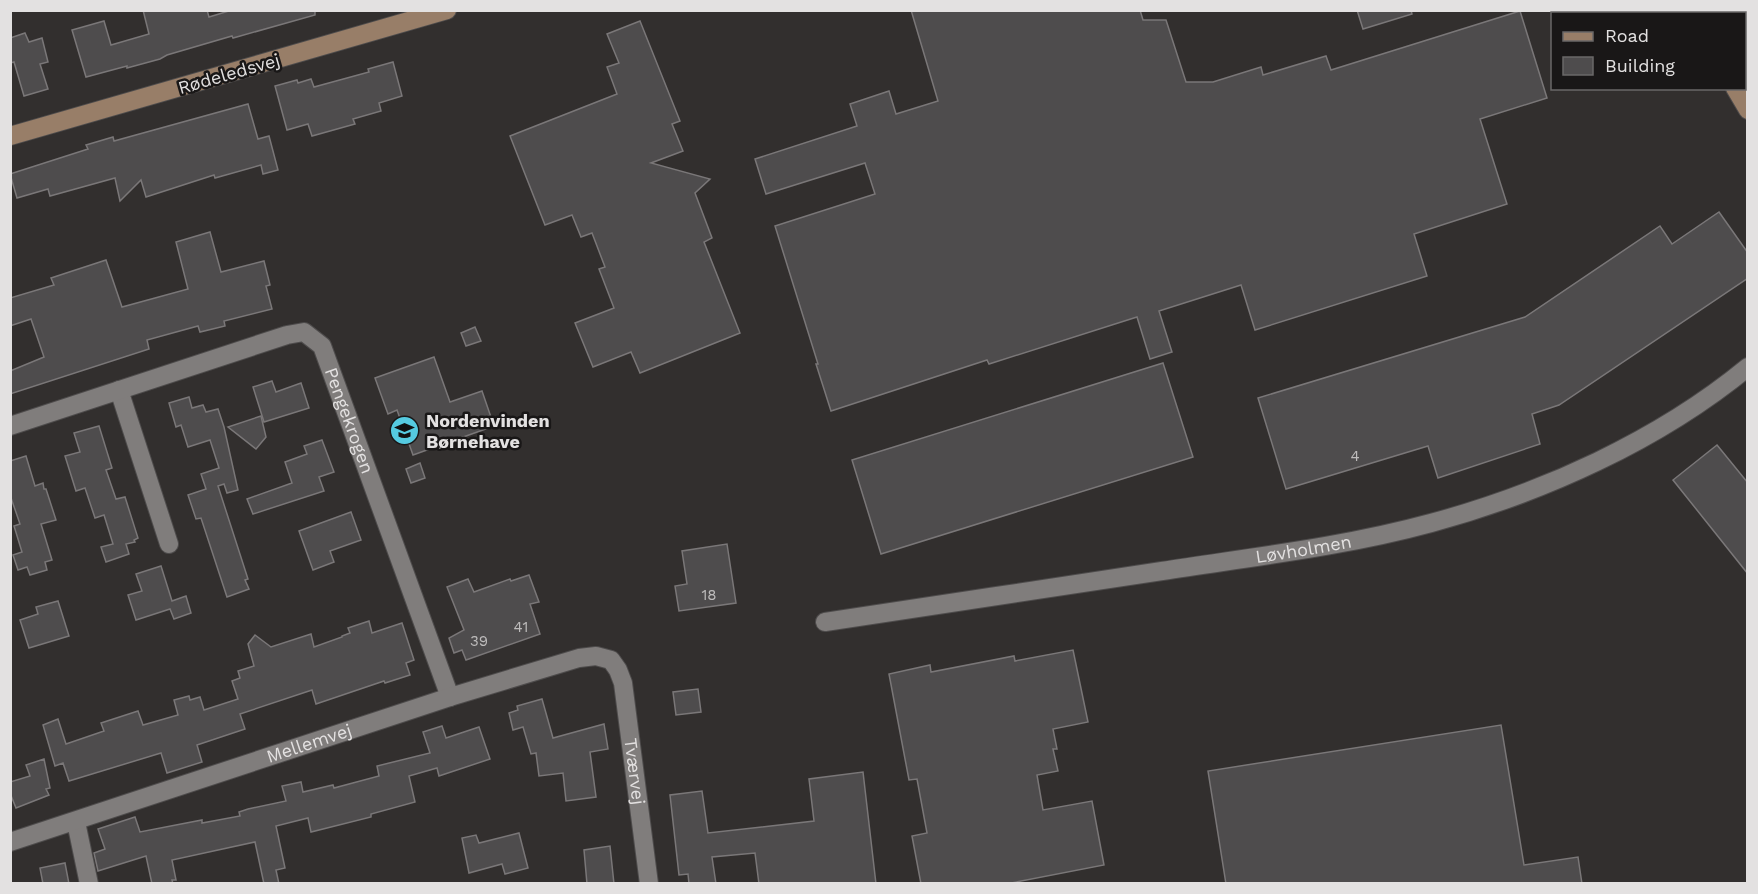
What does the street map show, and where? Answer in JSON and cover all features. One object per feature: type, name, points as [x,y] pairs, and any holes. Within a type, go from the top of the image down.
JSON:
[{"type":"street","name":"Rødeledsvej","points":[[10,136],[447,10]]},
{"type":"street","points":[[1736,90],[1748,110]]},
{"type":"street","name":"Pengekrogen","points":[[10,426],[287,335],[303,332],[322,346],[450,698]]},
{"type":"street","name":"Løvholmen","points":[[825,622],[1330,545],[1431,523],[1532,490],[1630,446],[1727,384],[1748,367]]},
{"type":"street","points":[[119,390],[169,544]]},
{"type":"street","name":"Mellemvej","points":[[10,842],[579,658],[596,656],[611,660]]},
{"type":"street","name":"Tværvej","points":[[611,660],[623,683],[649,884]]},
{"type":"street","points":[[76,822],[89,884]]},
{"type":"building","points":[[143,10],[207,10],[209,17],[232,10],[315,10],[315,15],[233,38],[232,36],[127,68],[127,66],[86,77],[72,30],[104,21],[111,45],[149,34]]},
{"type":"building","points":[[911,10],[1140,10],[1143,20],[1166,20],[1186,82],[1213,82],[1261,67],[1263,75],[1326,56],[1331,70],[1520,11],[1547,98],[1480,119],[1507,204],[1414,234],[1427,276],[1255,330],[1241,285],[1159,311],[1172,352],[1150,359],[1137,317],[989,364],[987,360],[831,411],[775,226],[875,194],[865,163],[766,194],[755,159],[857,126],[850,104],[889,91],[896,114],[938,101]]},
{"type":"building","points":[[1357,10],[1411,10],[1412,14],[1363,29]]},
{"type":"building","points":[[640,21],[680,121],[672,124],[683,151],[651,163],[710,179],[695,193],[712,238],[704,242],[740,333],[640,373],[631,352],[593,367],[575,323],[614,308],[599,269],[605,267],[592,233],[581,237],[572,215],[545,225],[510,136],[617,94],[607,67],[619,63],[607,34]]},
{"type":"building","points":[[25,33],[29,42],[42,38],[48,62],[40,64],[48,89],[24,96],[14,62],[10,63],[10,38]]},
{"type":"building","points":[[393,62],[402,96],[379,103],[381,111],[353,119],[355,124],[312,136],[308,124],[287,130],[275,86],[311,79],[314,87],[369,72],[368,69]]},
{"type":"building","points":[[248,104],[258,139],[269,136],[278,170],[263,174],[261,165],[215,178],[214,175],[146,197],[141,180],[120,201],[115,178],[50,196],[48,189],[17,198],[10,174],[88,149],[86,145],[113,137],[114,141]]},
{"type":"building","points":[[1719,212],[1748,253],[1748,278],[1559,405],[1532,414],[1540,444],[1438,478],[1428,446],[1286,489],[1258,398],[1525,317],[1660,226],[1672,244]]},
{"type":"building","points":[[210,232],[221,272],[264,261],[270,285],[266,286],[272,309],[224,321],[225,326],[200,332],[198,326],[147,340],[149,349],[10,394],[10,371],[44,357],[31,319],[10,326],[10,298],[54,285],[51,278],[106,260],[122,307],[188,289],[176,242]]},
{"type":"building","points":[[475,327],[481,341],[466,346],[461,333]]},
{"type":"building","points":[[434,357],[450,402],[482,391],[494,426],[413,455],[397,410],[388,414],[375,378]]},
{"type":"building","points":[[1163,363],[1193,457],[881,554],[852,460]]},
{"type":"building","points":[[272,381],[276,392],[301,383],[309,408],[264,422],[253,387]]},
{"type":"building","points":[[189,397],[192,408],[203,405],[206,412],[218,409],[238,490],[227,493],[224,484],[218,486],[248,579],[245,580],[249,589],[227,597],[201,518],[196,519],[188,495],[206,489],[201,474],[219,468],[210,440],[188,447],[181,425],[176,427],[169,403]]},
{"type":"building","points":[[261,416],[266,437],[256,449],[228,427]]},
{"type":"building","points":[[99,426],[112,468],[106,470],[116,499],[125,497],[138,538],[134,540],[135,542],[126,544],[129,554],[106,562],[101,547],[113,544],[104,515],[95,518],[85,488],[76,491],[65,456],[80,452],[74,433]]},
{"type":"building","points":[[322,440],[334,472],[319,477],[324,491],[253,514],[247,499],[292,483],[285,462],[307,454],[304,446]]},
{"type":"building","points":[[1717,445],[1748,483],[1748,574],[1673,480]]},
{"type":"building","points":[[26,456],[35,486],[43,483],[56,520],[41,524],[52,560],[45,562],[47,570],[30,575],[27,567],[18,570],[13,555],[22,552],[14,526],[20,524],[10,495],[10,461]]},
{"type":"building","points":[[420,463],[425,478],[411,483],[406,469]]},
{"type":"building","points":[[351,512],[361,540],[330,551],[334,562],[313,570],[299,531]]},
{"type":"building","points":[[727,544],[736,603],[679,611],[675,586],[687,584],[682,551]]},
{"type":"building","points":[[161,566],[172,601],[186,596],[191,613],[174,619],[170,609],[136,620],[128,595],[142,591],[136,574]]},
{"type":"building","points":[[529,575],[539,602],[530,604],[540,634],[466,660],[462,650],[454,653],[449,638],[464,630],[447,587],[468,579],[474,592]]},
{"type":"building","points":[[58,601],[69,636],[29,648],[20,620],[38,614],[36,607]]},
{"type":"building","points":[[369,621],[372,633],[402,623],[414,660],[406,663],[410,675],[385,683],[384,681],[316,704],[312,690],[240,714],[245,729],[197,745],[202,762],[167,773],[161,753],[69,781],[63,763],[55,766],[43,725],[58,719],[66,744],[104,731],[101,723],[138,711],[143,725],[178,715],[174,700],[189,696],[190,700],[200,697],[204,710],[238,699],[232,681],[240,678],[238,671],[254,666],[248,644],[255,635],[271,647],[311,634],[314,647],[342,637],[350,633],[348,628]]},
{"type":"building","points":[[1073,650],[1088,722],[1053,729],[1057,749],[1053,749],[1058,771],[1037,775],[1043,810],[1092,801],[1104,865],[1006,884],[921,884],[912,836],[927,833],[917,779],[909,780],[889,674],[930,665],[931,672],[1014,656],[1015,661]]},
{"type":"building","points":[[698,689],[701,712],[676,715],[673,692]]},
{"type":"building","points":[[542,699],[553,738],[604,724],[608,749],[590,752],[596,797],[566,801],[563,773],[539,776],[536,753],[531,754],[523,727],[513,730],[509,713],[518,710],[517,706]]},
{"type":"building","points":[[1501,725],[1524,865],[1578,857],[1582,884],[1226,884],[1208,771]]},
{"type":"building","points":[[442,726],[446,738],[479,727],[490,759],[439,776],[437,768],[409,776],[415,802],[371,814],[371,817],[311,832],[308,818],[276,826],[285,868],[276,870],[279,884],[264,884],[255,842],[172,860],[176,880],[172,880],[173,884],[152,884],[146,856],[98,871],[94,853],[105,849],[98,829],[135,817],[140,832],[202,820],[202,823],[240,816],[239,812],[248,809],[286,801],[282,786],[301,782],[303,792],[333,785],[334,788],[379,776],[377,766],[430,753],[423,732]]},
{"type":"building","points":[[44,759],[50,788],[46,789],[49,795],[16,808],[10,793],[10,782],[30,776],[26,765]]},
{"type":"building","points":[[863,772],[876,884],[759,884],[755,853],[712,857],[716,884],[689,884],[688,874],[679,875],[670,795],[702,791],[708,833],[814,821],[809,779]]},
{"type":"building","points":[[519,833],[528,868],[505,874],[502,864],[469,873],[462,838],[476,835],[479,843]]},
{"type":"building","points":[[610,846],[614,884],[587,884],[584,850]]},
{"type":"building","points":[[65,863],[69,884],[43,884],[40,868]]},
{"type":"place","name":"Nordenvinden Børnehave","points":[[405,431]]}]
